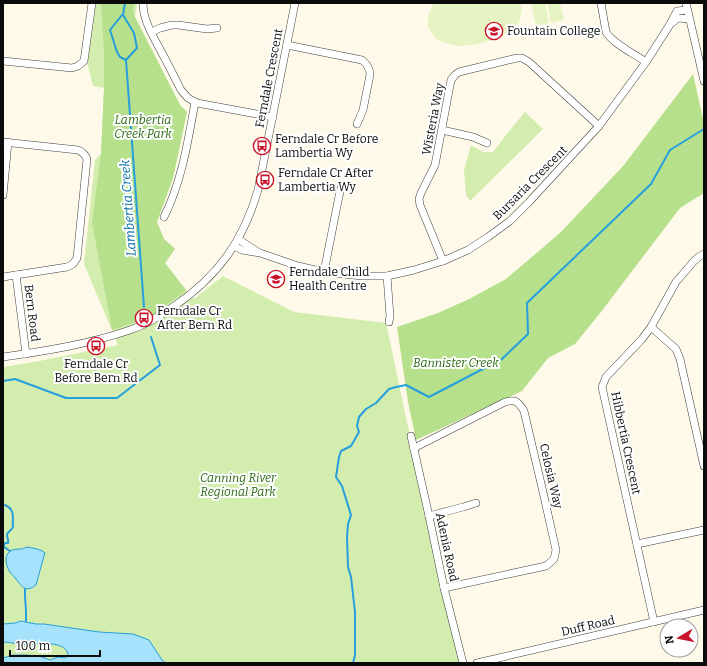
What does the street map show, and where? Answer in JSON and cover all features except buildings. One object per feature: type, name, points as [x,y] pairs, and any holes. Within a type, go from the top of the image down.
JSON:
[{"type":"street","points":[[3,61],[72,68],[78,66],[84,61],[92,3]]},
{"type":"street","points":[[143,3],[145,17],[152,32],[181,90],[188,98],[195,102],[273,117]]},
{"type":"street","name":"Ferndale Crescent","points":[[3,357],[65,347],[131,330],[156,318],[182,301],[199,287],[220,266],[238,239],[248,218],[258,190],[295,3]]},
{"type":"street","points":[[600,3],[606,32],[609,36],[646,62]]},
{"type":"street","points":[[686,6],[704,81]]},
{"type":"street","name":"Bursaria Crescent","points":[[234,246],[242,250],[260,253],[298,266],[324,272],[362,276],[387,276],[414,270],[443,261],[468,250],[510,220],[529,202],[599,126],[646,62],[669,26],[676,11],[686,6]]},
{"type":"street","points":[[669,26],[678,18],[689,19]]},
{"type":"street","points":[[152,32],[160,28],[178,24],[207,29],[217,28]]},
{"type":"street","points":[[287,45],[362,60],[367,64],[370,75],[363,110],[357,124]]},
{"type":"street","name":"Wisteria Way","points":[[443,261],[420,205],[419,199],[435,165],[451,80],[454,75],[459,72],[516,58],[522,58],[529,62],[599,126]]},
{"type":"street","points":[[164,217],[171,203],[181,172],[195,102]]},
{"type":"street","points":[[442,130],[473,137],[487,143]]},
{"type":"street","points":[[3,195],[6,142],[72,149],[85,154],[86,166],[77,258],[67,267],[3,276]]},
{"type":"street","points":[[324,272],[342,184]]},
{"type":"street","name":"Bursaria Crescent","points":[[238,239],[260,253]]},
{"type":"street","name":"Hibbertia Crescent","points":[[654,622],[602,386],[606,377],[642,339],[651,327],[676,282],[694,261],[704,254]]},
{"type":"street","name":"Bern Road","points":[[16,275],[26,354]]},
{"type":"street","points":[[387,276],[390,316],[389,322]]},
{"type":"street","points":[[651,327],[676,349],[680,359],[704,466]]},
{"type":"street","name":"Celosia Way","points":[[414,449],[504,402],[512,400],[517,401],[524,410],[555,543],[556,550],[554,559],[546,566],[444,588]]},
{"type":"street","name":"Adenia Road","points":[[411,436],[444,588],[463,663]]},
{"type":"street","points":[[429,516],[476,503]]},
{"type":"street","points":[[637,544],[704,530]]},
{"type":"street","name":"Duff Road","points":[[477,663],[704,610]]},
{"type":"green space","name":"Canning River Regional Park","points":[[96,3],[137,3],[135,17],[180,105],[187,112],[173,178],[157,222],[164,239],[175,249],[165,263],[194,299],[223,276],[294,312],[386,323],[461,663],[3,663],[3,367],[118,345],[84,264],[95,160],[101,154],[104,88],[93,86],[87,62]]},
{"type":"green space","name":"Lambertia Creek Park","points":[[101,3],[134,3],[133,12],[135,17],[180,105],[187,112],[173,178],[157,222],[164,239],[175,249],[165,263],[186,290],[153,316],[112,330],[92,222],[101,154],[104,88],[104,53]]},
{"type":"green space","points":[[434,3],[520,3],[522,9],[519,23],[510,31],[497,39],[462,46],[452,45],[437,40],[428,27],[428,15]]},
{"type":"green space","points":[[531,3],[545,3],[549,23],[536,26]]},
{"type":"green space","points":[[547,3],[560,3],[564,20],[551,23]]},
{"type":"green space","name":"Bannister Creek","points":[[693,74],[704,123],[704,193],[680,208],[575,344],[548,358],[522,391],[416,440],[408,402],[397,327],[438,313],[469,299],[506,279],[560,233],[624,165]]},
{"type":"green space","points":[[525,112],[543,129],[470,201],[466,195],[464,170],[471,145],[483,152],[493,152]]},
{"type":"water","points":[[27,547],[45,553],[36,585],[30,589],[22,587],[10,572],[7,567],[6,559],[9,552]]},
{"type":"water","points":[[21,621],[99,632],[133,634],[149,640],[162,660],[166,663],[3,663],[3,658],[13,655],[39,656],[50,660],[58,657],[65,658],[68,656],[65,648],[61,646],[46,644],[25,645],[3,642],[3,624]]},
{"type":"waterway","points":[[125,3],[123,15],[134,33],[137,48],[126,60]]},
{"type":"waterway","points":[[122,15],[110,30],[117,52],[120,57],[126,60]]},
{"type":"waterway","name":"Lambertia Creek","points":[[126,60],[144,307]]},
{"type":"waterway","name":"Bannister Creek","points":[[353,663],[355,655],[355,612],[351,577],[348,567],[347,537],[348,524],[351,515],[342,486],[336,477],[341,451],[351,446],[359,432],[357,426],[359,417],[366,409],[376,403],[389,389],[406,385],[429,397],[502,359],[528,334],[527,303],[651,184],[670,150],[704,129]]},
{"type":"waterway","name":"Lambertia Creek","points":[[3,381],[15,379],[66,398],[117,398],[160,365],[151,337]]},
{"type":"waterway","points":[[5,505],[11,509],[13,514],[13,527],[7,534],[8,543],[5,543],[4,545],[4,547],[10,551]]},
{"type":"waterway","points":[[25,589],[26,621]]},
{"type":"place","name":"Fountain College","points":[[494,31]]},
{"type":"place","name":"Ferndale Cr Before Lambertia Wy","points":[[262,146]]},
{"type":"place","name":"Ferndale Cr After Lambertia Wy","points":[[265,180]]},
{"type":"place","name":"Ferndale Child Health Centre","points":[[276,279]]},
{"type":"place","name":"Ferndale Cr After Bern Rd","points":[[144,318]]},
{"type":"place","name":"Ferndale Cr Before Bern Rd","points":[[96,346]]}]
